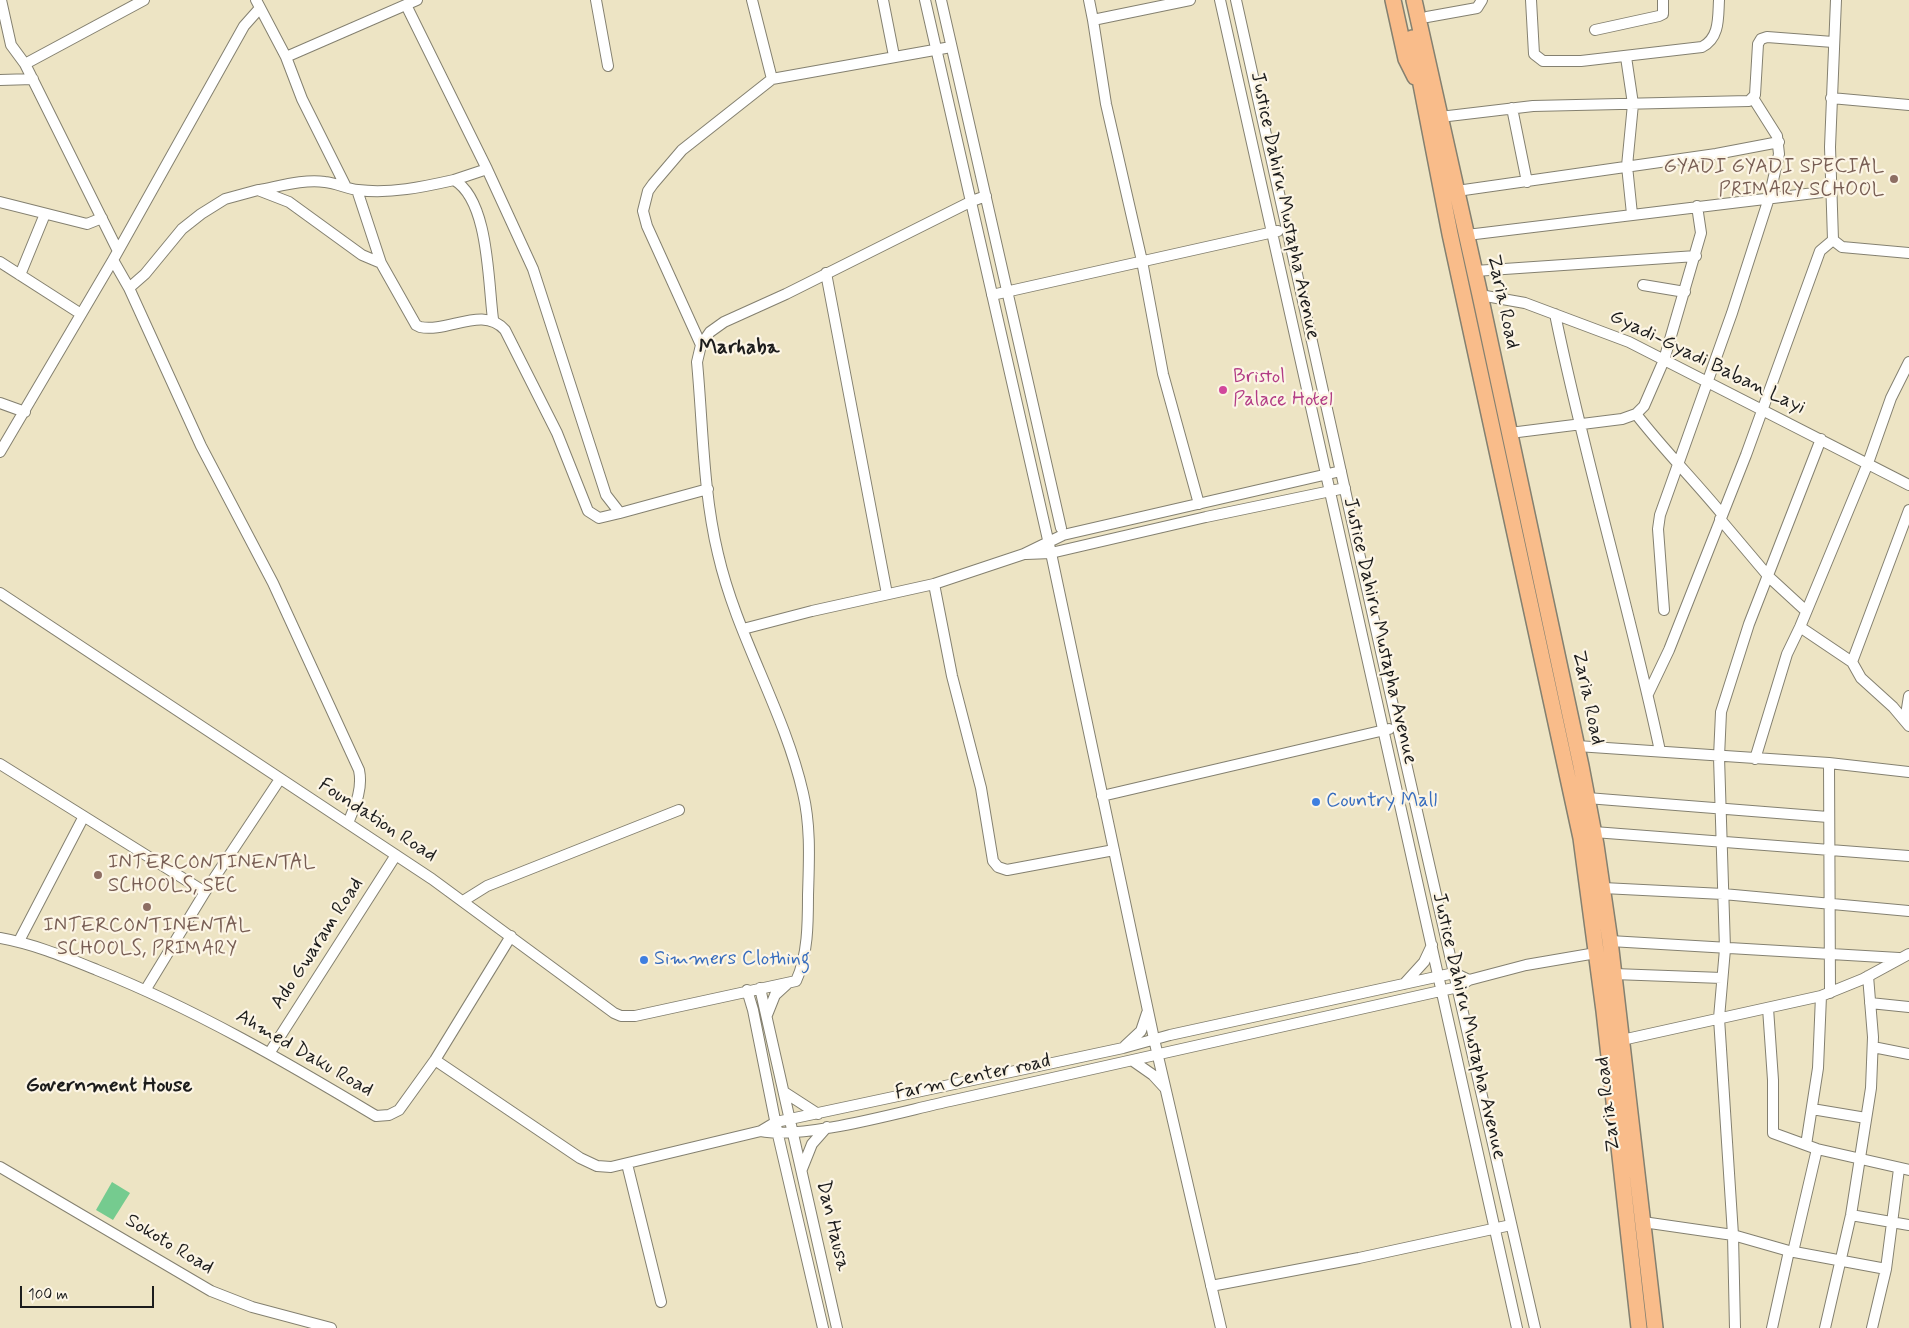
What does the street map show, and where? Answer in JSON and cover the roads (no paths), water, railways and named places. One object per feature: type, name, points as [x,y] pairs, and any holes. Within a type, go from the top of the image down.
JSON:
[{"type":"highway","name":"Zaria Road","points":[[1393,0],[1406,59],[1412,73],[1428,85],[1440,117],[1475,270],[1594,832],[1604,888],[1655,1328]]},
{"type":"highway","points":[[1404,0],[1423,63]]},
{"type":"highway","points":[[1414,0],[1423,63]]},
{"type":"highway","name":"Zaria Road","points":[[1424,0],[1435,59],[1428,85]]},
{"type":"highway","name":"Zaria Road","points":[[1423,63],[1428,85],[1450,234],[1567,769],[1580,838],[1596,953],[1639,1328]]},
{"type":"street","points":[[1,0],[11,46],[25,64],[33,79],[102,218],[129,288],[202,446],[273,583],[359,770],[361,780],[357,800],[348,823]]},
{"type":"street","points":[[25,64],[144,0]]},
{"type":"street","points":[[286,57],[417,0]]},
{"type":"street","points":[[596,0],[608,66]]},
{"type":"street","points":[[752,0],[772,79]]},
{"type":"street","points":[[882,0],[894,56]]},
{"type":"street","points":[[925,0],[1048,541],[1154,1039],[1221,1328]]},
{"type":"street","points":[[940,0],[1061,528]]},
{"type":"street","points":[[1089,0],[1106,104],[1142,261],[1163,374],[1198,504]]},
{"type":"street","points":[[1093,20],[1190,0]]},
{"type":"street","name":"Justice Dahiru Mustapha Avenue","points":[[1220,0],[1273,232],[1325,474],[1443,990],[1517,1328]]},
{"type":"street","points":[[1236,0],[1398,728],[1535,1328]]},
{"type":"street","points":[[1427,17],[1477,8],[1482,0]]},
{"type":"street","points":[[1531,0],[1534,54],[1540,60],[1581,61],[1626,57],[1705,45],[1716,29],[1719,0]]},
{"type":"street","points":[[1595,30],[1659,16],[1663,14],[1663,0]]},
{"type":"street","points":[[1836,0],[1831,98],[1833,240],[1842,247],[1909,253]]},
{"type":"street","points":[[0,452],[25,412],[258,4],[286,57],[302,98],[345,186]]},
{"type":"street","points":[[406,5],[487,169],[533,269],[604,490],[610,502],[620,513]]},
{"type":"street","points":[[1664,610],[1658,529],[1662,509],[1709,382],[1769,198],[1780,154],[1779,142],[1753,98],[1758,44],[1761,39],[1767,37],[1833,42]]},
{"type":"street","points":[[701,346],[647,226],[643,210],[645,200],[653,184],[682,150],[772,79],[950,47]]},
{"type":"street","points":[[1626,57],[1633,104],[1627,166],[1632,214]]},
{"type":"street","points":[[0,80],[33,79]]},
{"type":"street","points":[[1440,117],[1512,108],[1741,102],[1753,98]]},
{"type":"street","points":[[1831,98],[1909,105]]},
{"type":"street","points":[[1512,108],[1527,182]]},
{"type":"street","points":[[1457,191],[1716,154],[1779,142]]},
{"type":"street","points":[[129,288],[145,274],[182,229],[225,199],[291,184],[324,181],[357,190],[412,189],[454,180],[487,169]]},
{"type":"street","points":[[454,180],[468,191],[477,209],[493,320]]},
{"type":"street","points":[[258,190],[281,197],[362,255],[381,263]]},
{"type":"street","points":[[357,190],[381,263],[416,325],[420,328],[493,320],[506,330],[557,433],[588,511],[599,518],[708,489]]},
{"type":"street","points":[[1467,235],[1831,191]]},
{"type":"street","points":[[767,1015],[775,996],[787,984],[796,980],[801,971],[808,918],[809,831],[803,793],[783,730],[773,700],[728,593],[718,553],[708,489],[697,362],[701,346],[710,332],[724,322],[972,201],[986,196]]},
{"type":"street","points":[[0,202],[87,224],[102,218]]},
{"type":"street","points":[[1510,433],[1580,422],[1622,419],[1636,414],[1644,406],[1652,392],[1664,360],[1696,256],[1701,229],[1697,206]]},
{"type":"street","points":[[20,274],[45,214]]},
{"type":"street","points":[[992,295],[1286,230]]},
{"type":"street","points":[[1648,694],[1669,650],[1763,409],[1794,318],[1820,251],[1833,240]]},
{"type":"street","points":[[1475,270],[1696,256]]},
{"type":"street","points":[[0,262],[81,314]]},
{"type":"street","points":[[826,273],[887,594]]},
{"type":"street","points":[[1643,285],[1685,292]]},
{"type":"street","name":"Gyadi-Gyadi Baban Layi","points":[[1480,295],[1525,303],[1597,328],[1763,409],[1909,485]]},
{"type":"street","points":[[1555,314],[1648,694],[1660,751]]},
{"type":"street","points":[[1756,758],[1777,682],[1868,463],[1891,398],[1909,362]]},
{"type":"street","points":[[0,403],[25,412]]},
{"type":"street","points":[[1636,414],[1769,576],[1806,611]]},
{"type":"street","points":[[1735,1328],[1733,1235],[1719,1018],[1725,948],[1719,757],[1723,698],[1749,624],[1821,439]]},
{"type":"street","points":[[743,629],[934,584],[1024,554],[1048,541],[1063,536],[1325,474],[1341,472]]},
{"type":"street","points":[[1024,554],[1050,553],[1345,488]]},
{"type":"street","points":[[1852,662],[1909,510]]},
{"type":"street","points":[[934,584],[952,676],[981,788],[993,861],[998,867],[1007,870],[1114,850]]},
{"type":"street","name":"Foundation Road","points":[[0,593],[396,854],[511,936],[601,1005],[621,1016],[635,1016],[747,990],[787,984]]},
{"type":"street","points":[[1800,627],[1852,662],[1861,678],[1907,723]]},
{"type":"street","points":[[1907,723],[1909,696]]},
{"type":"street","points":[[1102,796],[1398,728]]},
{"type":"street","points":[[1577,746],[1829,763],[1909,772]]},
{"type":"street","points":[[1806,1146],[1818,1068],[1830,954],[1828,903],[1829,763]]},
{"type":"street","points":[[0,764],[205,892]]},
{"type":"street","points":[[146,989],[205,892],[280,779]]},
{"type":"street","points":[[1587,798],[1721,807],[1828,817]]},
{"type":"street","points":[[463,901],[487,886],[679,810]]},
{"type":"street","points":[[19,941],[84,818]]},
{"type":"street","points":[[1594,832],[1909,856]]},
{"type":"street","name":"Ado Gwaram Road","points":[[270,1052],[396,854]]},
{"type":"street","points":[[1604,888],[1723,894],[1909,911]]},
{"type":"street","name":"Ahmed Daku Road","points":[[0,938],[19,941],[146,989],[270,1052],[376,1116],[389,1115],[399,1110],[436,1060],[511,936]]},
{"type":"street","points":[[1610,941],[1830,954],[1904,956]]},
{"type":"street","points":[[1403,985],[1424,962],[1432,945]]},
{"type":"street","points":[[1458,987],[1469,980],[1526,965],[1596,953]]},
{"type":"street","points":[[1622,1040],[1825,994],[1868,976],[1904,956]]},
{"type":"street","points":[[436,1060],[580,1158],[597,1166],[627,1164],[761,1131],[776,1122],[1122,1048],[1154,1039],[1454,973],[1469,980]]},
{"type":"street","points":[[1614,974],[1722,978]]},
{"type":"street","points":[[1825,1328],[1851,1215],[1871,1088],[1872,1047],[1868,976]]},
{"type":"street","name":"Farm Center road","points":[[761,1131],[778,1134],[827,1127],[1132,1062],[1458,987]]},
{"type":"street","name":"Dan Hausa","points":[[760,988],[837,1328]]},
{"type":"street","name":"Dan Hausa","points":[[747,990],[823,1328]]},
{"type":"street","points":[[1870,1003],[1909,1008]]},
{"type":"street","points":[[1122,1048],[1144,1025],[1148,1005]]},
{"type":"street","points":[[1768,1008],[1773,1080],[1773,1133],[1806,1146],[1904,1170],[1886,1269],[1872,1328]]},
{"type":"street","points":[[1872,1047],[1909,1054]]},
{"type":"street","points":[[1132,1062],[1153,1075],[1167,1091]]},
{"type":"street","points":[[784,1092],[818,1114]]},
{"type":"street","points":[[1812,1108],[1866,1118]]},
{"type":"street","points":[[802,1170],[812,1144],[827,1127]]},
{"type":"street","points":[[1772,1328],[1817,1149]]},
{"type":"street","points":[[627,1164],[661,1302]]},
{"type":"street","name":"Sokoto Road","points":[[0,1167],[211,1291],[252,1307],[330,1328]]},
{"type":"street","points":[[1851,1215],[1909,1225]]},
{"type":"street","points":[[1643,1222],[1733,1235],[1791,1252],[1886,1269]]},
{"type":"street","points":[[1211,1286],[1359,1258],[1512,1225]]},
{"type":"place","name":"GYADI GYADI SPECIAL PRIMARY SCHOOL","points":[[1894,179]]},
{"type":"place","name":"Bristol Palace Hotel","points":[[1223,390]]},
{"type":"place","name":"Country Mall","points":[[1316,802]]},
{"type":"place","name":"INTERCONTINENTAL SCHOOLS, SEC","points":[[98,875]]},
{"type":"place","name":"INTERCONTINENTAL SCHOOLS, PRIMARY","points":[[147,907]]},
{"type":"place","name":"Simmers Clothing","points":[[644,960]]},
{"type":"district","name":"Marhaba","points":[[739,349]]},
{"type":"district","name":"Government House","points":[[109,1087]]}]
